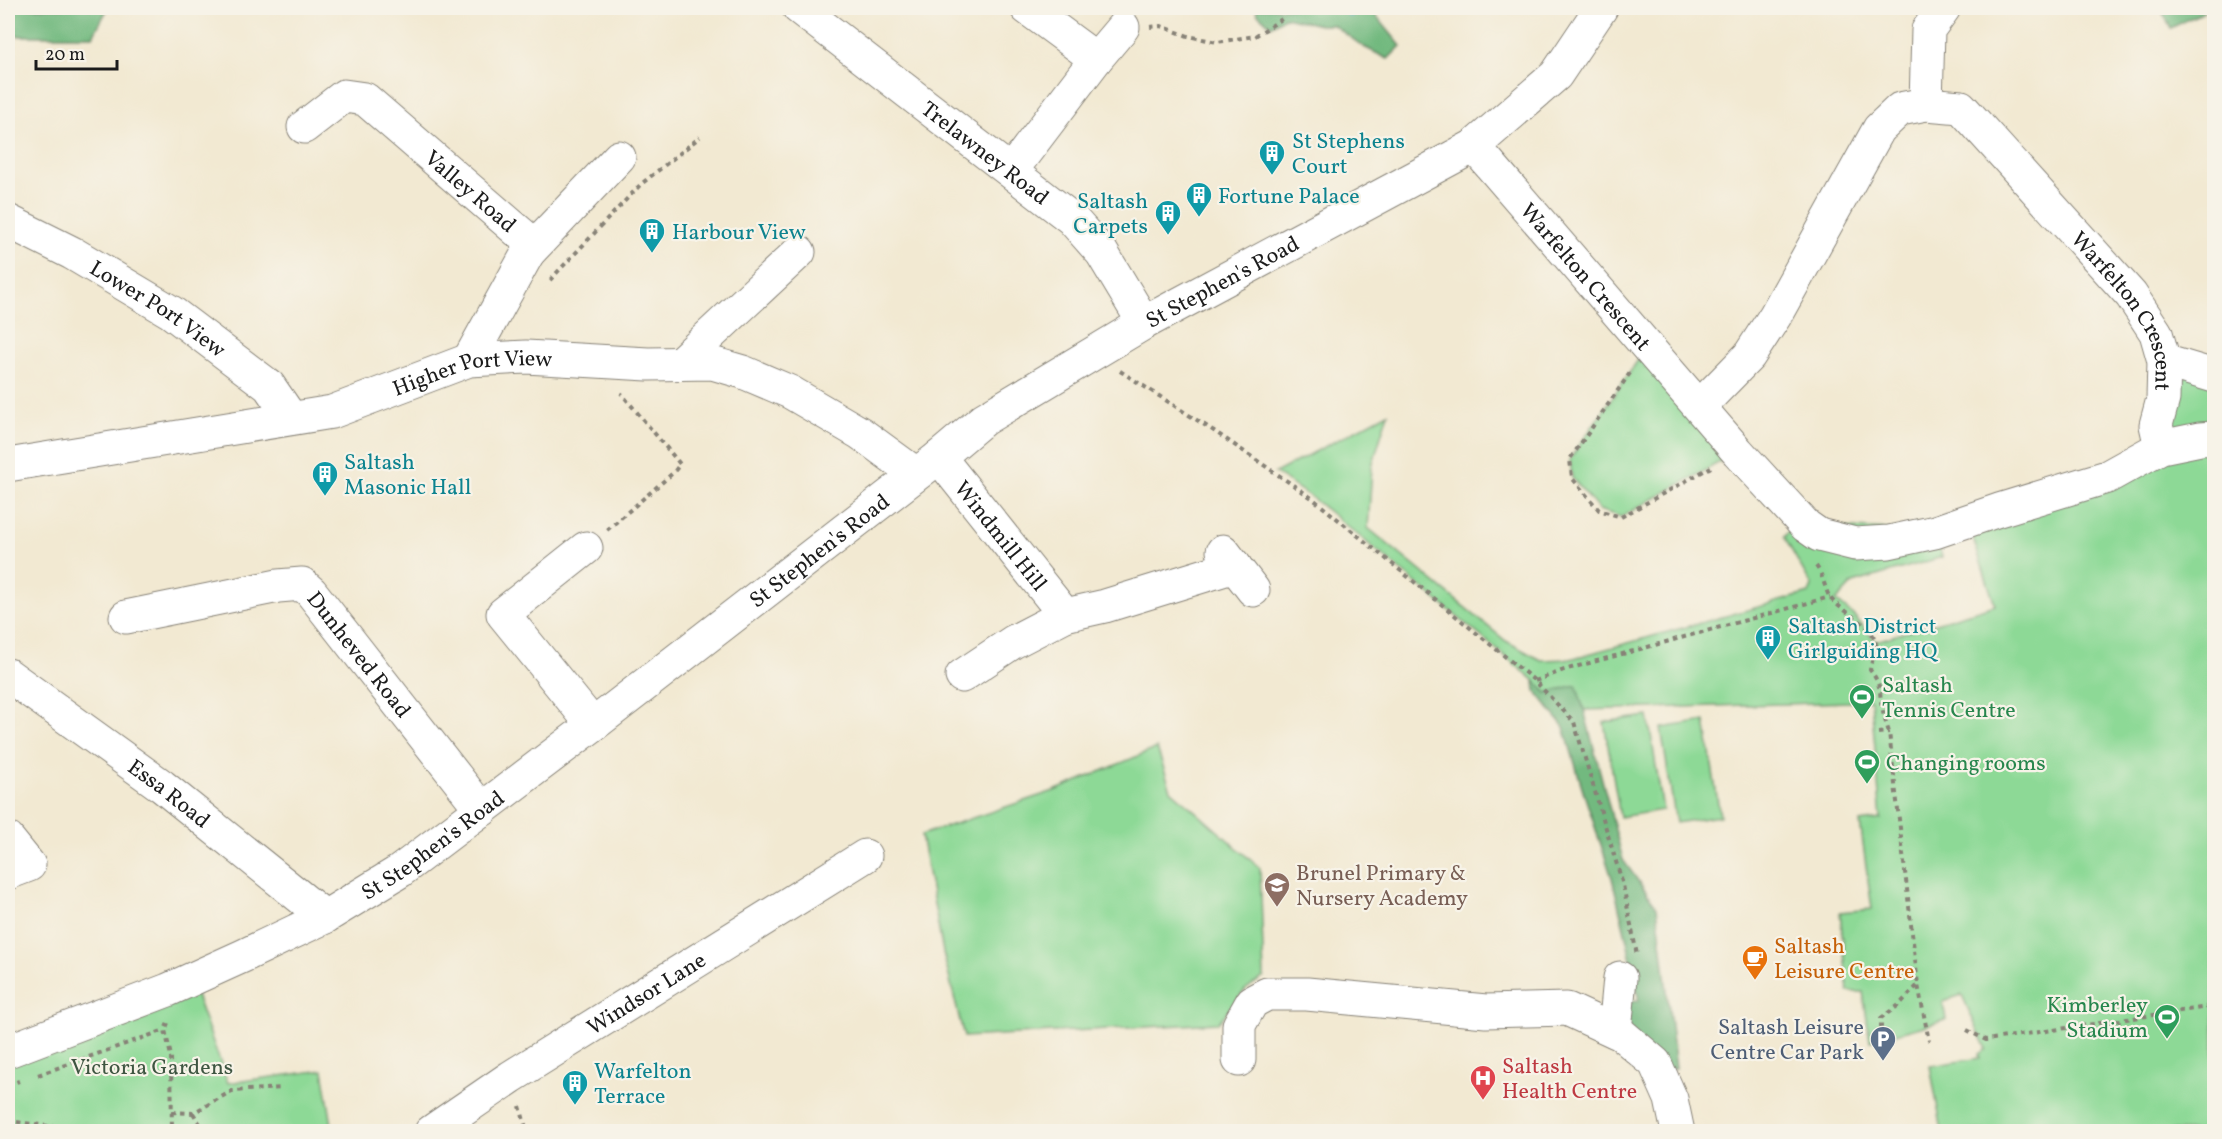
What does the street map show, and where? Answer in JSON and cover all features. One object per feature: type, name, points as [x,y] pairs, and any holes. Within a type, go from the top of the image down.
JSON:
[{"type":"street","name":"Trelawney Road","points":[[799,8],[1072,219],[1102,253],[1144,323]]},
{"type":"street","points":[[1027,8],[1096,59]]},
{"type":"street","name":"St Stephen's Road","points":[[8,1051],[168,990],[325,917],[400,871],[593,725],[984,418],[1144,323],[1474,146],[1556,75],[1601,8]]},
{"type":"street","points":[[1926,104],[1928,30],[1944,8]]},
{"type":"street","points":[[1011,171],[1123,27]]},
{"type":"street","name":"Valley Road","points":[[304,127],[344,96],[365,99],[527,239],[528,252],[469,360]]},
{"type":"street","name":"Warfelton Crescent","points":[[1474,146],[1738,452],[1806,526],[1819,535],[1855,544],[1889,542],[1935,532],[2108,477],[2161,447],[2156,424],[2163,399],[2164,361],[2156,333],[2132,295],[1994,141],[1961,107],[1926,104],[1900,109],[1879,129],[1775,316],[1749,356],[1700,406]]},
{"type":"street","points":[[528,252],[619,157]]},
{"type":"street","name":"Lower Port View","points":[[8,221],[72,253],[171,312],[269,386],[291,418]]},
{"type":"street","points":[[681,362],[799,252]]},
{"type":"street","name":"Higher Port View","points":[[8,465],[348,408],[469,360],[526,357],[648,364],[712,363],[743,372],[790,392],[860,433],[927,465]]},
{"type":"street","points":[[2164,361],[2214,376]]},
{"type":"street","points":[[2161,447],[2214,438]]},
{"type":"street","name":"Windmill Hill","points":[[927,465],[1065,615]]},
{"type":"street","points":[[586,548],[503,614],[593,725]]},
{"type":"street","name":"Windmill Hill","points":[[962,676],[1013,642],[1065,615],[1237,569]]},
{"type":"street","name":"Dunheved Road","points":[[126,617],[278,586],[302,584],[311,592],[482,810]]},
{"type":"street","name":"Essa Road","points":[[8,675],[162,786],[325,917]]},
{"type":"street","points":[[8,839],[29,865],[8,873]]},
{"type":"street","name":"Windsor Lane","points":[[431,1131],[511,1077],[865,856]]},
{"type":"street","points":[[1615,1031],[1630,972]]},
{"type":"street","points":[[1239,1060],[1239,1025],[1252,1002],[1267,994],[1307,994],[1486,1011],[1567,1009],[1615,1031],[1655,1063],[1671,1099],[1678,1131]]},
{"type":"path","points":[[1123,27],[1161,26],[1188,36],[1217,42],[1255,36],[1285,16]]},
{"type":"path","points":[[549,282],[640,185],[700,137]]},
{"type":"path","points":[[1647,347],[1570,459],[1572,478],[1599,510],[1621,517],[1738,452]]},
{"type":"path","points":[[1129,376],[1312,498],[1535,681],[1574,722],[1623,885],[1630,972]]},
{"type":"path","points":[[586,548],[674,472],[680,464],[621,394]]},
{"type":"path","points":[[1535,681],[1575,667],[1830,597],[1854,616],[1875,641],[1876,650],[1870,670],[1880,688],[1882,707],[1889,732],[1918,985],[1929,1041]]},
{"type":"path","points":[[1878,733],[1889,732]]},
{"type":"path","points":[[1881,1055],[1881,1018],[1899,1005],[1918,985]]},
{"type":"path","points":[[8,1085],[165,1030],[175,1012],[168,990]]},
{"type":"path","points":[[1967,1030],[1986,1040],[2214,1006]]},
{"type":"path","points":[[165,1030],[171,1056],[171,1131]]},
{"type":"path","points":[[172,1112],[194,1113],[232,1091],[283,1088]]},
{"type":"path","points":[[194,1113],[205,1131]]},
{"type":"path","points":[[8,1121],[98,1131]]},
{"type":"green space","points":[[8,8],[108,8],[93,36],[8,36]]},
{"type":"green space","points":[[1256,8],[1370,8],[1401,46],[1388,59],[1364,47],[1333,25],[1320,25],[1285,17],[1271,26],[1257,13]]},
{"type":"green space","points":[[2160,8],[2211,8],[2171,28]]},
{"type":"green space","points":[[1647,347],[1738,452],[1621,517],[1599,510],[1572,478],[1570,459]]},
{"type":"green space","points":[[2164,361],[2214,376],[2214,1131],[1942,1131],[1930,1066],[1980,1058],[1979,1054],[1986,1049],[1962,995],[1943,1001],[1946,1020],[1870,1041],[1863,992],[1848,992],[1840,912],[1872,909],[1860,822],[1881,819],[1871,700],[1584,710],[1576,686],[1547,693],[1353,531],[1312,498],[1275,473],[1388,413],[1372,466],[1368,528],[1506,641],[1541,660],[1570,659],[1809,593],[1812,586],[1784,537],[1798,517],[1806,526],[1935,532],[1942,557],[1853,583],[1836,601],[1854,616],[1876,641],[1995,605],[1967,520],[2160,447]]},
{"type":"green space","points":[[1535,681],[1547,693],[1576,685],[1623,860],[1657,907],[1676,1068],[1659,1073],[1621,1034],[1624,1002],[1639,1001],[1612,878],[1564,727],[1536,692]]},
{"type":"green space","points":[[1648,716],[1663,810],[1620,817],[1604,722]]},
{"type":"green space","points":[[1705,721],[1720,816],[1676,823],[1661,728]]},
{"type":"green space","points":[[1157,748],[1171,790],[1260,868],[1264,977],[1246,989],[1218,1023],[964,1037],[943,952],[921,835],[1054,791]]},
{"type":"green space","name":"Victoria Gardens","points":[[190,979],[228,1083],[323,1070],[333,1131],[8,1132],[8,1051]]},
{"type":"waterway","points":[[1345,8],[1350,13]]},
{"type":"place","name":"St Stephens Court","points":[[1272,176]]},
{"type":"place","name":"Fortune Palace","points":[[1199,218]]},
{"type":"place","name":"Saltash Carpets","points":[[1168,236]]},
{"type":"place","name":"Harbour View","points":[[652,254]]},
{"type":"place","name":"Saltash Masonic Hall","points":[[325,497]]},
{"type":"place","name":"Saltash District Girlguiding HQ","points":[[1768,661]]},
{"type":"place","name":"Saltash Tennis Centre","points":[[1862,720]]},
{"type":"place","name":"Changing rooms","points":[[1867,785]]},
{"type":"place","name":"Brunel Primary & Nursery Academy","points":[[1277,908]]},
{"type":"place","name":"Saltash Leisure Centre","points":[[1755,981]]},
{"type":"place","name":"Kimberley Stadium","points":[[2167,1040]]},
{"type":"place","name":"Saltash Leisure Centre Car Park","points":[[1883,1062]]},
{"type":"place","name":"Saltash Health Centre","points":[[1483,1101]]},
{"type":"place","name":"Warfelton Terrace","points":[[575,1106]]}]
